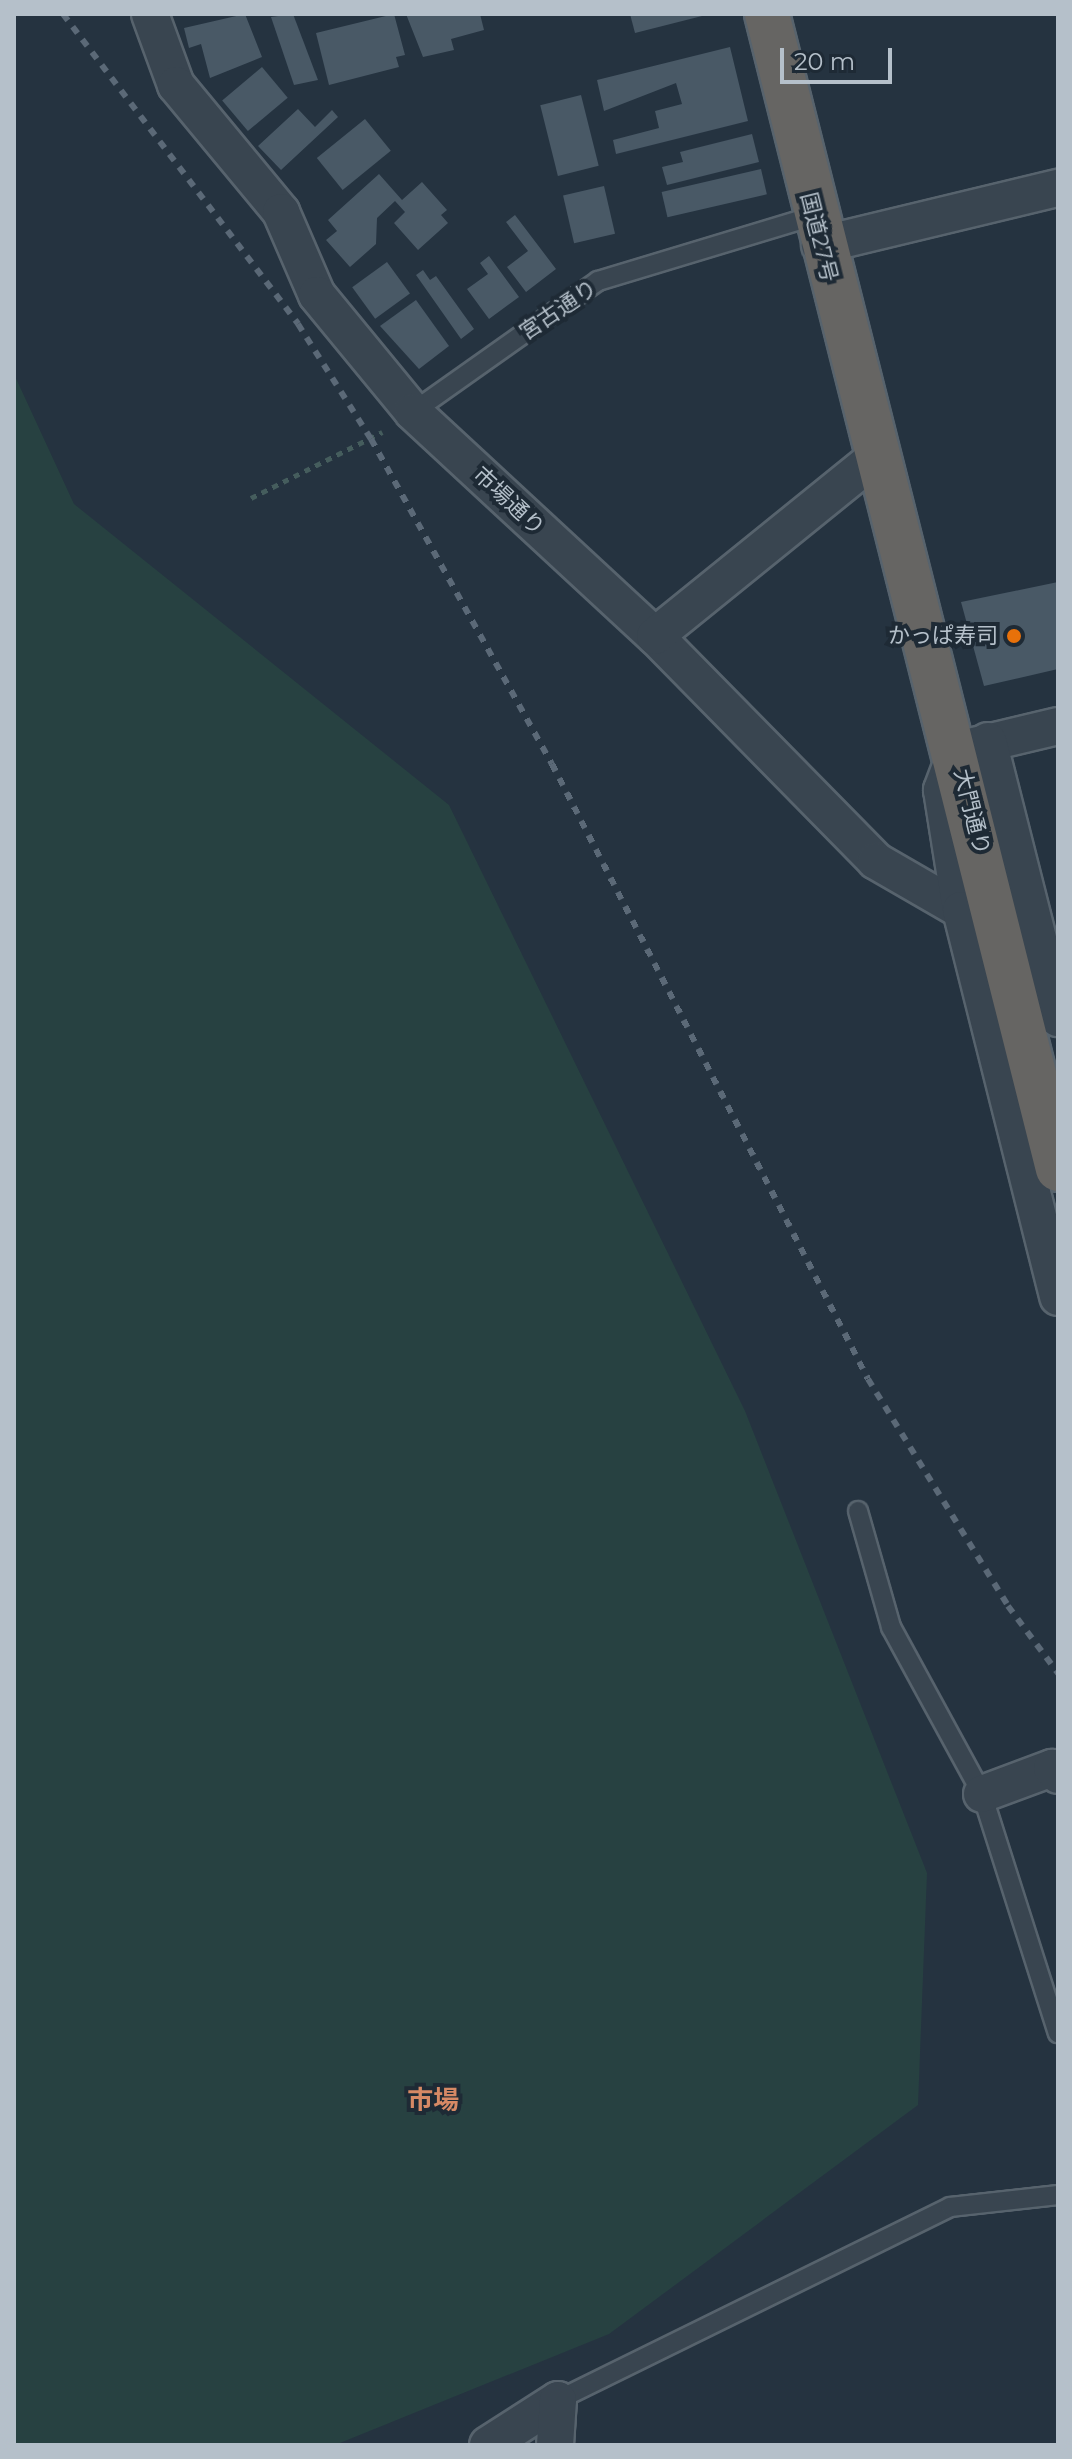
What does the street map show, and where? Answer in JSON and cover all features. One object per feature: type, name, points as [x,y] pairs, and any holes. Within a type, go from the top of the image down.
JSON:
[{"type":"highway","name":"国道27号","points":[[767,14],[816,230],[875,458]]},
{"type":"highway","name":"大門通り","points":[[875,458],[972,746],[1058,1169]]},
{"type":"street","name":"市場通り","points":[[150,14],[176,85],[281,212],[317,295],[413,412],[655,636],[876,861],[961,910]]},
{"type":"street","name":"宮古通り","points":[[816,230],[1058,188]]},
{"type":"street","points":[[655,636],[875,458]]},
{"type":"street","points":[[1058,726],[972,746],[942,790],[961,910],[1058,1297]]},
{"type":"street","points":[[972,746],[1058,1018]]},
{"type":"street","points":[[982,1794],[1052,1768],[1058,1775]]},
{"type":"street","points":[[488,2445],[558,2400]]},
{"type":"street","points":[[555,2445],[558,2400]]},
{"type":"lane","name":"宮古通り","points":[[413,412],[598,281],[816,230]]},
{"type":"lane","points":[[858,1511],[891,1627],[982,1794],[1058,2033]]},
{"type":"lane","points":[[558,2400],[950,2207],[1058,2195]]},
{"type":"path","points":[[251,498],[413,412]]},
{"type":"green space","points":[[14,374],[74,504],[449,805],[745,1411],[927,1873],[918,2105],[609,2334],[335,2445],[14,2445]]},
{"type":"building","points":[[245,14],[262,57],[210,78],[201,44],[189,48],[184,28]]},
{"type":"building","points":[[293,14],[318,80],[294,85],[271,17]]},
{"type":"building","points":[[394,14],[405,55],[396,57],[399,67],[329,85],[316,33]]},
{"type":"building","points":[[406,14],[480,14],[484,30],[451,39],[454,50],[423,57]]},
{"type":"building","points":[[630,14],[706,14],[706,15],[635,33]]},
{"type":"building","points":[[730,47],[748,121],[616,154],[613,140],[659,128],[655,111],[682,104],[676,83],[604,111],[597,80]]},
{"type":"building","points":[[262,67],[288,98],[248,131],[222,100]]},
{"type":"building","points":[[581,95],[599,166],[558,176],[540,105]]},
{"type":"building","points":[[298,109],[315,127],[332,110],[338,117],[281,170],[258,146]]},
{"type":"building","points":[[365,119],[391,151],[343,190],[317,158]]},
{"type":"building","points":[[752,134],[759,162],[667,185],[662,167],[683,162],[680,152]]},
{"type":"building","points":[[761,169],[767,194],[667,217],[662,192]]},
{"type":"building","points":[[379,174],[402,200],[422,182],[447,210],[441,215],[448,223],[418,250],[394,223],[405,212],[395,201],[377,218],[376,244],[350,267],[326,240],[337,231],[328,220]]},
{"type":"building","points":[[604,186],[615,234],[574,243],[563,195]]},
{"type":"building","points":[[515,215],[556,269],[526,292],[507,267],[528,251],[506,222]]},
{"type":"building","points":[[489,256],[519,297],[489,319],[467,289],[488,274],[480,263]]},
{"type":"building","points":[[387,262],[410,294],[375,319],[352,287]]},
{"type":"building","points":[[423,270],[430,280],[436,276],[474,329],[461,339],[416,275]]},
{"type":"building","points":[[416,300],[449,346],[419,369],[380,326]]},
{"type":"building","name":"かっぱ寿司","points":[[1058,582],[1058,669],[984,686],[961,602]]},
{"type":"railway","points":[[63,14],[298,324],[371,439],[552,764],[868,1379],[1008,1606],[1058,1673]]},
{"type":"place","name":"かっぱ寿司","points":[[1014,636]]},
{"type":"district","name":"市場","points":[[433,2101]]}]
